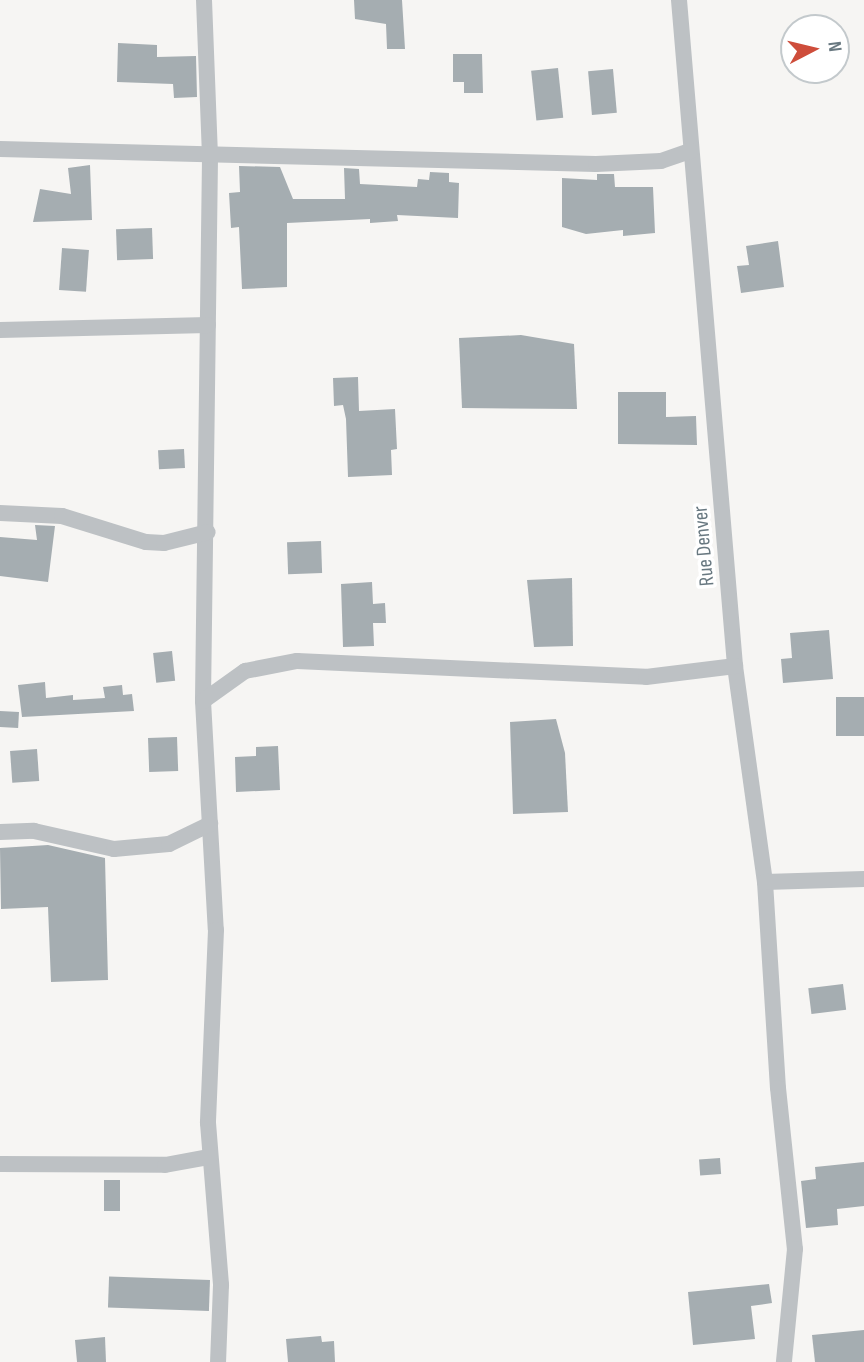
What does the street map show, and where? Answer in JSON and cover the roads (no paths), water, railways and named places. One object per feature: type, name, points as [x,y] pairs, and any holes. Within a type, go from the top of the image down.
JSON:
[{"type":"street","points":[[204,0],[210,158],[208,532],[203,701],[216,930],[209,1157],[221,1285],[218,1362]]},
{"type":"street","name":"Rue Denver","points":[[678,0],[735,666],[765,881],[778,1088],[795,1249],[784,1362]]},
{"type":"street","points":[[0,149],[210,158],[596,164],[661,161],[690,151]]},
{"type":"street","points":[[0,330],[208,325]]},
{"type":"street","points":[[0,513],[62,516],[145,542],[164,543],[208,532]]},
{"type":"street","points":[[203,701],[245,671],[297,661],[646,677],[735,666]]},
{"type":"street","points":[[0,832],[34,831],[114,849],[169,844],[210,824]]},
{"type":"street","points":[[765,881],[864,878]]},
{"type":"street","points":[[0,1164],[165,1165],[209,1157]]}]
